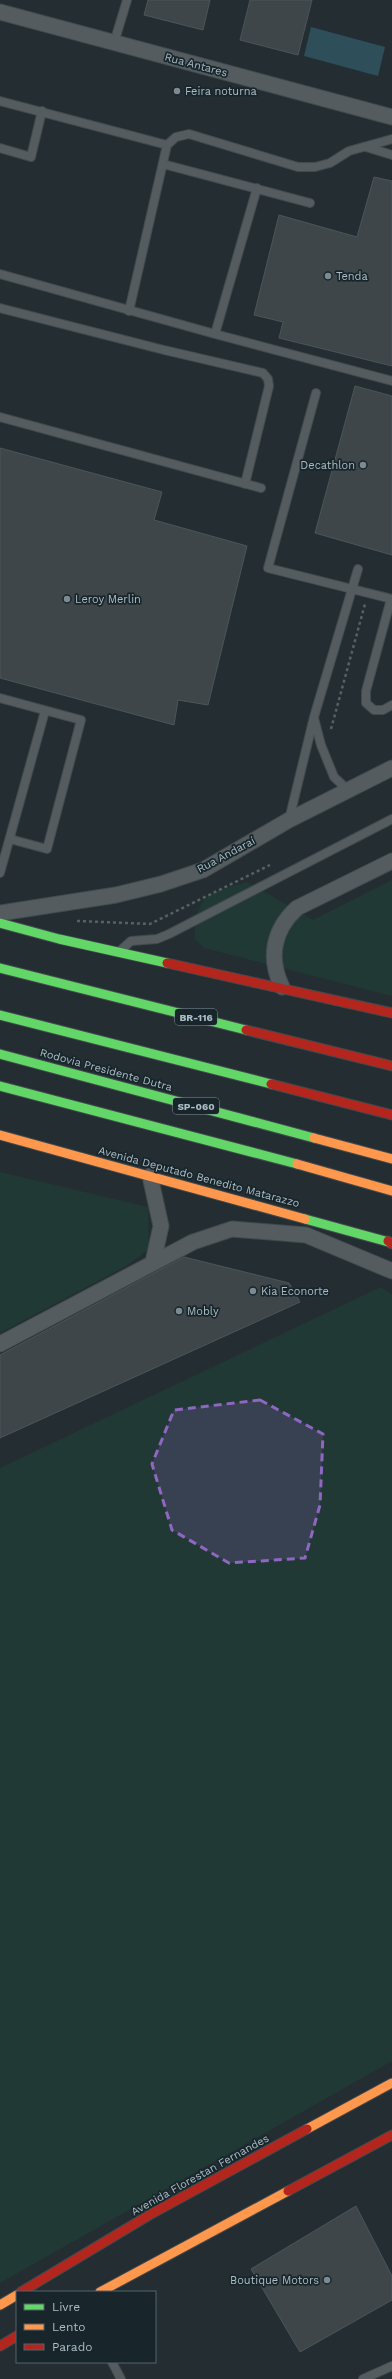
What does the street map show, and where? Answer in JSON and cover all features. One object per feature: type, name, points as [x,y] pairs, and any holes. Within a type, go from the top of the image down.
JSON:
[{"type":"main road","points":[[0,923],[119,952],[282,987],[392,1013]]},
{"type":"main road","name":"BR-116","points":[[0,968],[392,1066]]},
{"type":"main road","points":[[0,1015],[392,1115]]},
{"type":"main road","name":"Rodovia Presidente Dutra","points":[[0,1054],[392,1159]]},
{"type":"main road","points":[[0,1086],[264,1154],[392,1191]]},
{"type":"main road","name":"Avenida Deputado Benedito Matarazzo","points":[[0,1135],[391,1242]]},
{"type":"main road","name":"Avenida Florestan Fernandes","points":[[23,2291],[151,2214],[392,2082]]},
{"type":"main road","points":[[102,2291],[392,2135]]},
{"type":"main road","points":[[0,2305],[16,2296]]},
{"type":"main road","points":[[0,2346],[16,2337]]},
{"type":"street","name":"Rua Antares","points":[[0,12],[392,117]]},
{"type":"street","name":"Rua Andaraí","points":[[0,913],[116,895],[161,884],[203,870],[289,820],[392,768]]},
{"type":"street","points":[[282,987],[274,967],[274,946],[282,925],[289,916],[297,908],[392,860]]},
{"type":"street","points":[[150,1176],[161,1226],[153,1262]]},
{"type":"street","points":[[0,1344],[193,1242],[232,1229],[306,1235],[392,1271]]},
{"type":"lane","points":[[114,43],[127,0]]},
{"type":"lane","points":[[0,101],[167,145]]},
{"type":"lane","points":[[0,148],[32,157],[42,111]]},
{"type":"lane","points":[[129,310],[167,145],[176,137],[189,134],[298,167],[315,167],[330,163],[349,151],[392,139]]},
{"type":"lane","points":[[365,147],[392,154]]},
{"type":"lane","points":[[163,164],[310,203]]},
{"type":"lane","points":[[215,334],[257,188]]},
{"type":"lane","points":[[0,274],[215,334],[392,381]]},
{"type":"lane","points":[[0,308],[171,352],[263,373],[268,379],[269,386],[245,484]]},
{"type":"lane","points":[[316,393],[268,568],[354,588],[392,599],[366,691],[366,703],[374,710],[383,710],[392,705]]},
{"type":"lane","points":[[0,417],[261,488]]},
{"type":"lane","points":[[289,820],[314,717],[354,588],[358,569]]},
{"type":"lane","points":[[0,698],[81,720],[47,849],[10,839]]},
{"type":"lane","points":[[0,873],[3,854],[10,839],[46,711]]},
{"type":"lane","points":[[314,717],[321,745],[334,777],[348,790]]},
{"type":"lane","points":[[119,952],[131,941],[157,939],[169,934],[392,819]]},
{"type":"lane","points":[[114,2365],[121,2379]]},
{"type":"lane","points":[[363,2379],[392,2366]]},
{"type":"path","points":[[331,730],[368,592]]},
{"type":"highlighted area","points":[[260,1400],[323,1434],[320,1505],[305,1558],[229,1563],[172,1530],[152,1464],[174,1410]]},
{"type":"green space","points":[[392,880],[392,996],[204,948],[195,939],[198,910],[204,900],[217,891],[247,882],[313,920]]},
{"type":"green space","points":[[0,1172],[148,1207],[149,1249],[128,1265],[0,1333]]},
{"type":"green space","points":[[381,1287],[392,1294],[392,2061],[0,2283],[0,1468]]},
{"type":"water","points":[[311,27],[385,47],[378,76],[304,56]]},
{"type":"building","points":[[148,0],[210,0],[203,30],[144,15]]},
{"type":"building","points":[[250,0],[312,0],[298,55],[240,40]]},
{"type":"building","name":"Tenda","points":[[374,177],[392,181],[392,366],[279,338],[283,322],[254,315],[279,215],[357,237]]},
{"type":"building","name":"Decathlon","points":[[355,386],[392,396],[392,555],[315,533]]},
{"type":"building","name":"Leroy Merlin","points":[[0,448],[162,492],[154,520],[247,546],[208,705],[178,700],[174,725],[0,678]]},
{"type":"building","points":[[184,1257],[289,1283],[300,1302],[0,1438],[0,1355]]},
{"type":"building","points":[[356,2206],[392,2276],[392,2300],[300,2352],[251,2269]]},
{"type":"traffic: fast","points":[[0,923],[59,939],[167,963]]},
{"type":"traffic: fast","points":[[0,968],[246,1030]]},
{"type":"traffic: fast","points":[[0,1015],[271,1084]]},
{"type":"traffic: fast","points":[[0,1054],[314,1138]]},
{"type":"traffic: fast","points":[[0,1086],[297,1164]]},
{"type":"traffic: fast","points":[[305,1219],[392,1243]]},
{"type":"traffic: slow","points":[[0,1135],[305,1219]]},
{"type":"traffic: slow","points":[[314,1138],[392,1159]]},
{"type":"traffic: slow","points":[[297,1164],[392,1191]]},
{"type":"traffic: slow","points":[[307,2129],[392,2083]]},
{"type":"traffic: slow","points":[[102,2291],[288,2191]]},
{"type":"traffic: slow","points":[[0,2305],[16,2296]]},
{"type":"traffic: jam","points":[[167,963],[392,1013]]},
{"type":"traffic: jam","points":[[246,1030],[392,1066]]},
{"type":"traffic: jam","points":[[271,1084],[392,1115]]},
{"type":"traffic: jam","points":[[388,1241],[392,1244]]},
{"type":"traffic: jam","points":[[23,2291],[151,2214],[307,2129]]},
{"type":"traffic: jam","points":[[288,2191],[392,2135]]},
{"type":"traffic: jam","points":[[0,2346],[16,2337]]},
{"type":"place","name":"Feira noturna","points":[[177,91]]},
{"type":"place","name":"Tenda","points":[[328,276]]},
{"type":"place","name":"Decathlon","points":[[363,465]]},
{"type":"place","name":"Leroy Merlin","points":[[67,599]]},
{"type":"place","name":"Kia Econorte","points":[[253,1291]]},
{"type":"place","name":"Mobly","points":[[179,1311]]},
{"type":"place","name":"Boutique Motors","points":[[327,2280]]}]
